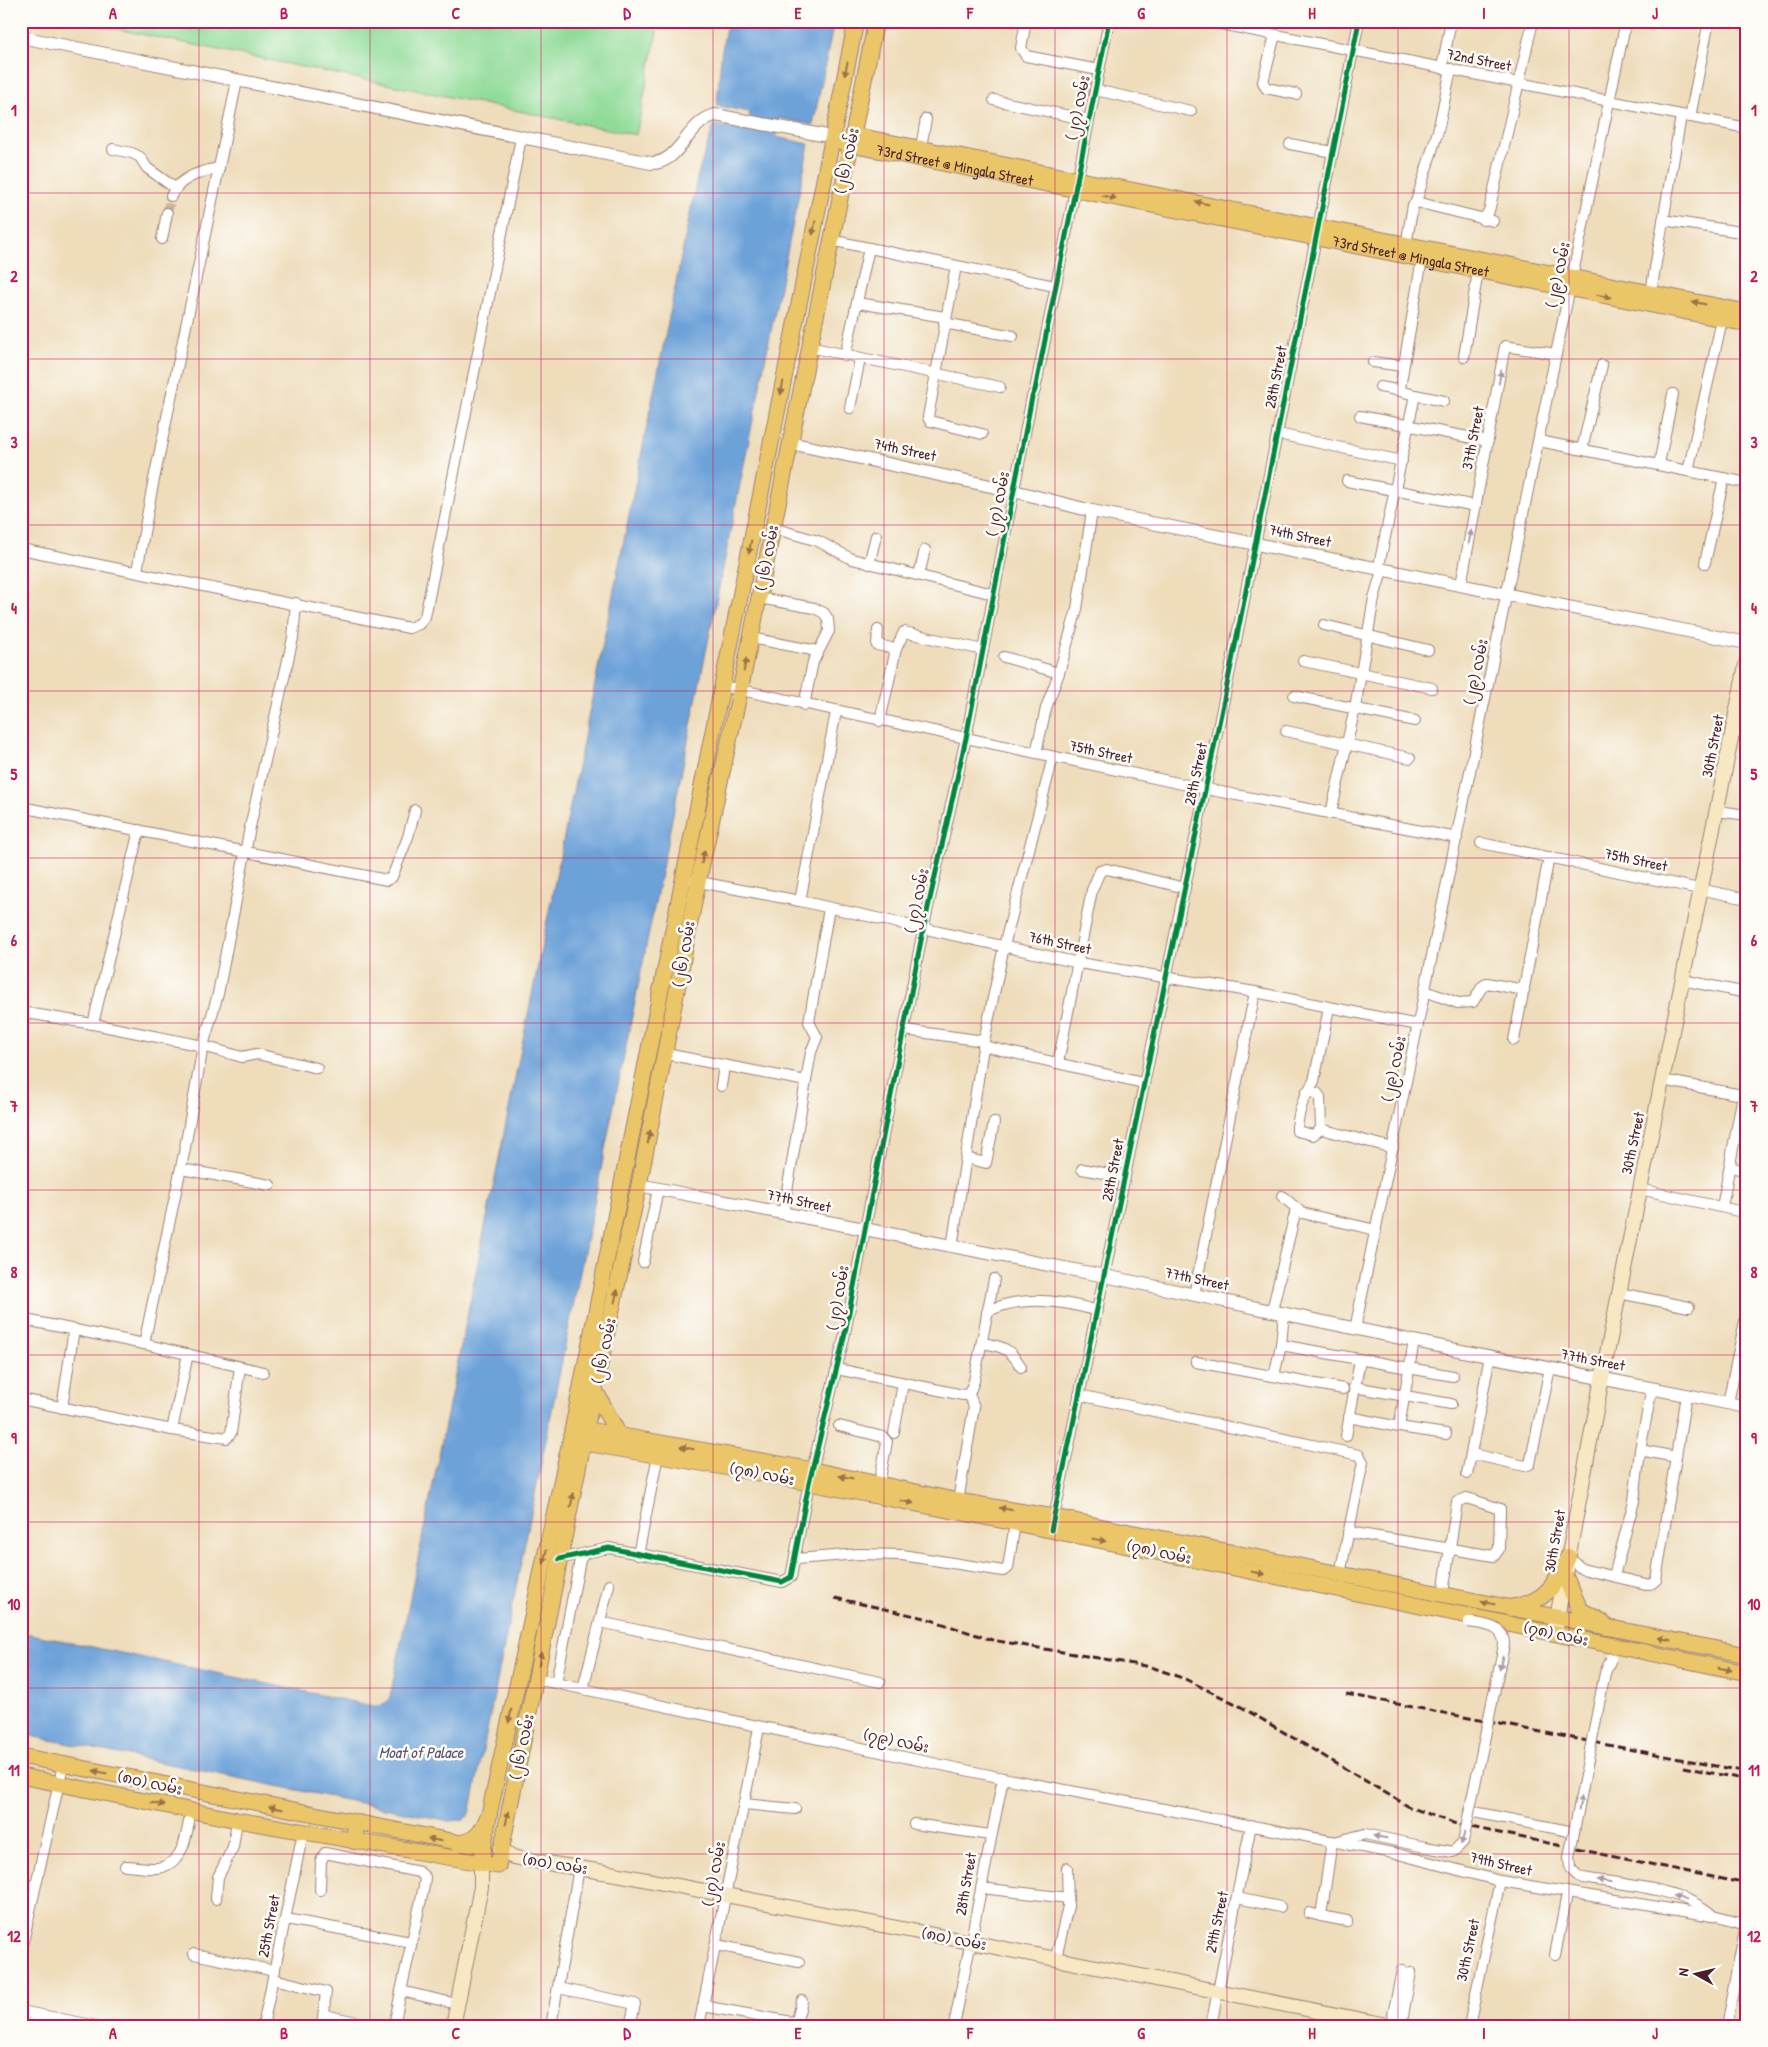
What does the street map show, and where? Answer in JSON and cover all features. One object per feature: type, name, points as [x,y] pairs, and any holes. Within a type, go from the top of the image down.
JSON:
[{"type":"highway","points":[[595,1391],[619,1436]]},
{"type":"highway","points":[[1510,1608],[1533,1603],[1540,1599],[1556,1582],[1568,1557]]},
{"type":"highway","points":[[1565,1577],[1577,1607],[1606,1627]]},
{"type":"highway","points":[[458,1844],[471,1841],[480,1835],[489,1815]]},
{"type":"highway","points":[[354,1841],[356,1824]]},
{"type":"main road","name":"(၂၆) လမ်း","points":[[498,1866],[559,1559],[578,1435],[595,1391],[666,1054],[690,880],[722,686],[824,136],[856,21]]},
{"type":"main road","name":"(၂၆) လမ်း","points":[[452,2026],[482,1881],[481,1863],[489,1815],[578,1435],[690,880],[740,691],[808,348],[876,21]]},
{"type":"main road","name":"73rd Street @ Mingala Street","points":[[824,136],[1076,184],[1317,233],[1478,271],[1572,284],[1650,292],[1747,312]]},
{"type":"main road","name":"73rd Street @ Mingala Street","points":[[851,140],[921,147],[1076,184]]},
{"type":"main road","name":"73rd Street @ Mingala Street","points":[[1317,233],[1406,245],[1722,320],[1747,324]]},
{"type":"main road","name":"30th Street","points":[[1554,1634],[1602,1378],[1747,660]]},
{"type":"main road","name":"(၇၈) လမ်း","points":[[578,1435],[619,1436],[1015,1523],[1052,1523],[1340,1574],[1747,1655]]},
{"type":"main road","name":"(၇၈) လမ်း","points":[[578,1435],[658,1456],[811,1477],[879,1484],[1403,1602],[1747,1673]]},
{"type":"main road","name":"(၈၀) လမ်း","points":[[21,1756],[458,1844],[500,1849],[514,1857],[1056,1958],[1386,2025]]},
{"type":"main road","name":"(၈၀) လမ်း","points":[[21,1776],[237,1820],[498,1866],[514,1857]]},
{"type":"main road","points":[[482,1881],[498,1866]]},
{"type":"street","points":[[1026,21],[1021,48],[1026,56],[1099,70]]},
{"type":"street","name":"(၂၇) လမ်း","points":[[559,1559],[603,1548],[782,1582],[791,1576],[836,1369],[905,1030],[923,930],[966,738],[1088,120],[1110,21]]},
{"type":"street","name":"72nd Street","points":[[1205,21],[1747,128]]},
{"type":"street","name":"28th Street","points":[[1052,1523],[1206,789],[1359,21]]},
{"type":"street","points":[[1406,245],[1413,205],[1416,202],[1420,183],[1438,131],[1451,21]]},
{"type":"street","points":[[1416,202],[1488,221],[1533,21]]},
{"type":"street","name":"(၂၉) လမ်း","points":[[1355,1329],[1626,21]]},
{"type":"street","points":[[1650,292],[1663,220],[1686,116],[1710,21]]},
{"type":"street","points":[[1275,35],[1263,82],[1266,88],[1296,94]]},
{"type":"street","points":[[21,37],[657,164],[667,159],[693,129],[715,115],[824,136]]},
{"type":"street","points":[[136,571],[237,81]]},
{"type":"street","points":[[1095,90],[1191,111]]},
{"type":"street","points":[[994,100],[1088,120]]},
{"type":"street","points":[[921,147],[926,119]]},
{"type":"street","points":[[21,549],[296,603],[409,628],[415,627],[423,621],[462,440],[521,138]]},
{"type":"street","points":[[1290,144],[1333,152]]},
{"type":"street","points":[[113,149],[132,152],[140,157],[147,168],[173,192],[196,174],[219,168]]},
{"type":"street","points":[[162,239],[167,213]]},
{"type":"street","points":[[1663,220],[1747,234]]},
{"type":"street","points":[[830,240],[1055,286]]},
{"type":"street","points":[[845,356],[869,248]]},
{"type":"street","points":[[1396,390],[1401,383],[1402,366],[1422,259]]},
{"type":"street","points":[[956,266],[934,374],[928,417],[930,421],[982,434]]},
{"type":"street","points":[[1464,357],[1478,271]]},
{"type":"street","points":[[858,302],[1012,336]]},
{"type":"street","points":[[1688,471],[1722,320]]},
{"type":"street","name":"37th Street","points":[[1461,585],[1505,346],[1556,354]]},
{"type":"street","points":[[808,348],[1000,387]]},
{"type":"street","points":[[850,408],[860,359]]},
{"type":"street","points":[[1374,362],[1402,366]]},
{"type":"street","points":[[1582,449],[1602,365]]},
{"type":"street","points":[[1380,387],[1444,401]]},
{"type":"street","points":[[1659,464],[1673,394]]},
{"type":"street","points":[[1331,813],[1355,708],[1394,489],[1402,461],[1415,395]]},
{"type":"street","points":[[1360,416],[1488,441]]},
{"type":"street","points":[[1278,434],[1402,461]]},
{"type":"street","points":[[1539,441],[1747,483]]},
{"type":"street","name":"74th Street","points":[[790,442],[1014,491],[1092,511],[1380,570],[1508,593],[1747,644]]},
{"type":"street","points":[[1705,563],[1724,478]]},
{"type":"street","points":[[1348,481],[1476,506]]},
{"type":"street","points":[[1036,753],[1046,708],[1059,674],[1076,610],[1092,511]]},
{"type":"street","points":[[773,528],[818,541],[852,559],[993,594]]},
{"type":"street","points":[[869,564],[876,536]]},
{"type":"street","points":[[919,575],[925,550]]},
{"type":"street","points":[[759,598],[814,608],[824,613],[829,631],[824,643],[817,651],[804,705]]},
{"type":"street","points":[[144,1344],[181,1168],[203,1046],[218,994],[249,835],[293,638],[296,603]]},
{"type":"street","points":[[1324,625],[1428,650]]},
{"type":"street","points":[[878,630],[877,645],[896,649]]},
{"type":"street","points":[[880,720],[896,649],[904,632],[983,650]]},
{"type":"street","points":[[751,638],[817,651]]},
{"type":"street","points":[[1004,657],[1059,674]]},
{"type":"street","points":[[1302,661],[1432,688]]},
{"type":"street","name":"75th Street","points":[[722,686],[836,712],[1206,789],[1457,838]]},
{"type":"street","points":[[1294,696],[1415,721]]},
{"type":"street","points":[[800,901],[836,712]]},
{"type":"street","points":[[1732,730],[1747,733]]},
{"type":"street","points":[[1286,731],[1410,758]]},
{"type":"street","points":[[952,1247],[984,1044],[1004,946],[1052,757]]},
{"type":"street","points":[[21,807],[387,880],[392,877],[408,837],[415,810]]},
{"type":"street","points":[[1718,811],[1747,815]]},
{"type":"street","points":[[93,1024],[139,830]]},
{"type":"street","name":"75th Street","points":[[1480,843],[1747,899]]},
{"type":"street","points":[[1514,1040],[1549,857]]},
{"type":"street","points":[[1058,1063],[1092,890],[1100,871],[1107,869],[1185,888]]},
{"type":"street","name":"76th Street","points":[[690,880],[800,901],[923,930],[1079,963],[1255,992],[1418,1025]]},
{"type":"street","points":[[783,1214],[811,1052],[817,1037],[809,1022],[829,908]]},
{"type":"street","points":[[1682,980],[1747,994]]},
{"type":"street","points":[[1425,991],[1465,1004],[1473,1002],[1482,987],[1488,984],[1524,990]]},
{"type":"street","points":[[1194,1295],[1255,992]]},
{"type":"street","points":[[1320,1129],[1313,1135],[1297,1131],[1300,1106],[1306,1092],[1314,1081],[1329,1008]]},
{"type":"street","points":[[21,1012],[203,1046],[242,1057],[258,1054],[317,1068]]},
{"type":"street","points":[[905,1030],[984,1044],[1143,1083]]},
{"type":"street","points":[[666,1054],[806,1081]]},
{"type":"street","points":[[721,1086],[724,1066]]},
{"type":"street","points":[[1662,1080],[1745,1095],[1722,1207]]},
{"type":"street","points":[[1306,1092],[1319,1094],[1320,1129]]},
{"type":"street","points":[[966,1158],[986,1162],[994,1122]]},
{"type":"street","points":[[1320,1129],[1393,1148]]},
{"type":"street","points":[[1730,1167],[1747,1171]]},
{"type":"street","points":[[181,1168],[270,1185]]},
{"type":"street","points":[[1082,1169],[1125,1177]]},
{"type":"street","name":"77th Street","points":[[639,1186],[863,1231],[1105,1276],[1355,1329],[1747,1407]]},
{"type":"street","points":[[643,1262],[658,1189]]},
{"type":"street","points":[[1640,1189],[1747,1213]]},
{"type":"street","points":[[1282,1196],[1296,1209],[1310,1215],[1376,1230]]},
{"type":"street","points":[[1274,1376],[1281,1345],[1278,1312],[1296,1209]]},
{"type":"street","points":[[958,1501],[974,1407],[969,1394],[982,1343],[994,1279]]},
{"type":"street","points":[[1619,1293],[1689,1307]]},
{"type":"street","points":[[988,1312],[1011,1302],[1049,1301],[1098,1311]]},
{"type":"street","points":[[1728,1403],[1744,1337],[1747,1312]]},
{"type":"street","points":[[21,1319],[144,1344],[263,1372]]},
{"type":"street","points":[[62,1408],[74,1329]]},
{"type":"street","points":[[1399,1427],[1414,1341]]},
{"type":"street","points":[[982,1343],[1003,1347],[1014,1355],[1021,1367]]},
{"type":"street","points":[[1281,1345],[1410,1370],[1453,1376]]},
{"type":"street","points":[[172,1430],[188,1354]]},
{"type":"street","points":[[1467,1474],[1490,1356]]},
{"type":"street","points":[[1346,1436],[1360,1360]]},
{"type":"street","points":[[1196,1362],[1343,1390]]},
{"type":"street","points":[[21,1399],[222,1439],[230,1437],[240,1367]]},
{"type":"street","points":[[1472,1454],[1525,1466],[1530,1464],[1550,1368]]},
{"type":"street","points":[[836,1369],[963,1395],[969,1394]]},
{"type":"street","points":[[894,1433],[903,1383]]},
{"type":"street","points":[[1354,1387],[1451,1404]]},
{"type":"street","points":[[1614,1576],[1634,1501],[1640,1450],[1652,1388]]},
{"type":"street","points":[[1079,1395],[1359,1455],[1363,1462],[1340,1574]]},
{"type":"street","points":[[1568,1557],[1582,1569],[1650,1584],[1656,1580],[1686,1395]]},
{"type":"street","points":[[1349,1418],[1446,1434]]},
{"type":"street","points":[[839,1426],[883,1436],[887,1442],[879,1484]]},
{"type":"street","points":[[1640,1450],[1676,1457]]},
{"type":"street","points":[[638,1555],[658,1456]]},
{"type":"street","points":[[1348,1532],[1449,1549],[1494,1556],[1499,1549],[1500,1509],[1467,1498],[1457,1502],[1449,1549],[1443,1593]]},
{"type":"street","points":[[796,1559],[859,1554],[902,1555],[1003,1571],[1008,1568],[1015,1523]]},
{"type":"street","points":[[556,1684],[580,1560],[584,1554]]},
{"type":"street","points":[[583,1689],[609,1585]]},
{"type":"street","points":[[1321,1916],[1334,1842],[1365,1834],[1448,1852],[1457,1850],[1463,1842],[1504,1640],[1498,1629],[1412,1607],[1403,1602]]},
{"type":"street","points":[[600,1622],[880,1682]]},
{"type":"street","points":[[1703,1664],[1693,1666],[1619,1655],[1611,1659],[1608,1665],[1569,1863],[1573,1872],[1583,1878],[1642,1888],[1675,1896],[1704,1907],[1713,1916]]},
{"type":"street","name":"(၇၉) လမ်း","points":[[536,1679],[759,1728],[1003,1778],[1251,1825]]},
{"type":"street","name":"(၂၇) လမ်း","points":[[699,2026],[717,1945],[759,1728]]},
{"type":"street","points":[[21,1951],[63,1765]]},
{"type":"street","name":"28th Street","points":[[954,2026],[990,1835],[1003,1778]]},
{"type":"street","points":[[744,1804],[796,1809]]},
{"type":"street","points":[[125,1866],[166,1866],[177,1857],[181,1852],[191,1810]]},
{"type":"street","points":[[1469,1811],[1574,1832]]},
{"type":"street","points":[[216,1900],[218,1877],[233,1846],[237,1820]]},
{"type":"street","points":[[914,1824],[990,1835]]},
{"type":"street","name":"79th Street","points":[[1251,1825],[1398,1854],[1500,1881],[1567,1894],[1713,1916],[1747,1925]]},
{"type":"street","name":"29th Street","points":[[1211,2026],[1251,1825]]},
{"type":"street","name":"25th Street","points":[[263,2026],[303,1832]]},
{"type":"street","points":[[320,1890],[321,1861],[325,1853],[419,1872],[425,1877],[394,2026]]},
{"type":"street","points":[[551,2026],[579,1868]]},
{"type":"street","points":[[1056,1958],[1068,1898],[1067,1868]]},
{"type":"street","name":"30th Street","points":[[1469,2026],[1500,1881]]},
{"type":"street","points":[[981,1888],[1068,1898]]},
{"type":"street","points":[[1555,1955],[1567,1894]]},
{"type":"street","points":[[1237,1898],[1280,1907]]},
{"type":"street","points":[[1309,1913],[1347,1921]]},
{"type":"street","points":[[286,1919],[411,1942]]},
{"type":"street","points":[[1726,2026],[1747,1925]]},
{"type":"street","points":[[717,1945],[799,1962]]},
{"type":"street","points":[[194,1954],[275,1975],[324,1991],[327,1998],[322,2026]]},
{"type":"street","points":[[1386,2025],[1406,1971],[1401,2026]]},
{"type":"street","points":[[558,1988],[635,2004],[630,2026]]},
{"type":"street","points":[[402,1991],[457,2004]]},
{"type":"street","points":[[703,2006],[792,2022],[797,2020],[802,2002]]},
{"type":"street","points":[[21,2012],[92,2026]]},
{"type":"street","points":[[324,2015],[374,2026]]},
{"type":"green space","points":[[77,21],[659,21],[636,135]]},
{"type":"water","name":"Moat of Palace","points":[[727,21],[834,21],[813,125],[779,118],[776,137],[809,144],[470,1814],[463,1820],[449,1821],[21,1734],[21,1632],[373,1706],[383,1705],[390,1697],[698,174],[714,125],[747,131],[750,112],[717,106],[721,57]]},
{"type":"tunnel","points":[[167,213],[171,196]]},
{"type":"railway","points":[[835,1598],[925,1618],[992,1640],[1151,1667],[1185,1679],[1238,1705],[1411,1808],[1456,1824],[1747,1884]]},
{"type":"railway","points":[[1346,1694],[1747,1772]]},
{"type":"railway","points":[[1683,1767],[1747,1780]]},
{"type":"cycle path","points":[[559,1559],[609,1548],[782,1582],[791,1577],[809,1483],[844,1338],[923,930],[966,738],[1032,397],[1035,390],[1109,21]]},
{"type":"cycle path","points":[[1051,1530],[1233,656],[1359,21]]}]
